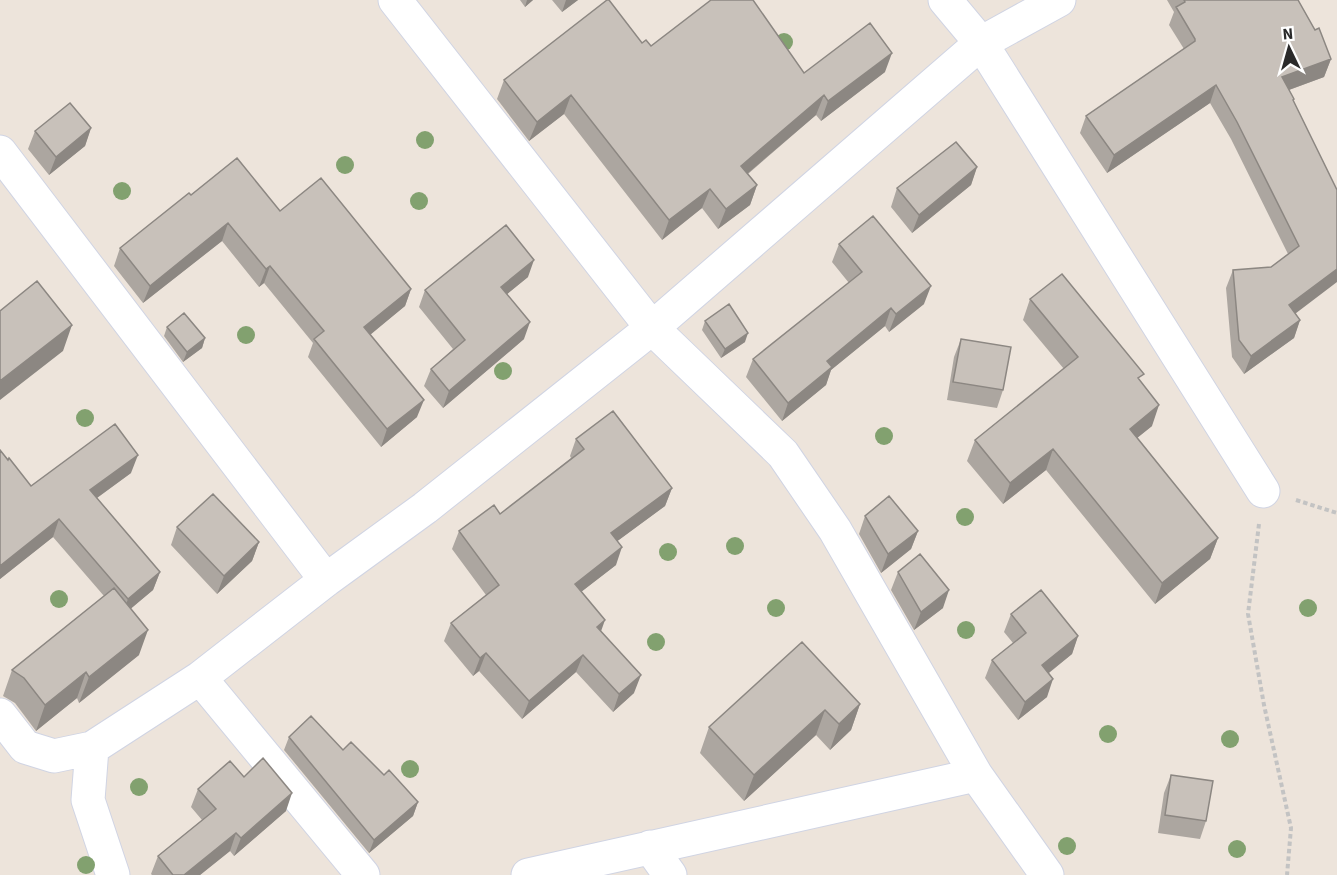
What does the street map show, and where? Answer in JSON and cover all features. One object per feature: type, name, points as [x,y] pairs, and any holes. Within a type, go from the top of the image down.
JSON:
[{"type":"street","points":[[395,0],[652,328],[783,454],[835,530],[976,775],[1047,875]]},
{"type":"street","points":[[945,0],[981,43],[1263,491]]},
{"type":"street","points":[[0,715],[25,747],[54,756],[92,748],[200,678],[326,580],[425,508],[652,328],[981,43],[1059,0]]},
{"type":"street","points":[[0,152],[326,580]]},
{"type":"street","points":[[200,678],[363,875]]},
{"type":"street","points":[[92,748],[88,800],[113,875]]},
{"type":"street","points":[[528,875],[976,775]]},
{"type":"street","points":[[650,847],[670,875]]},
{"type":"path","points":[[1263,491],[1248,614],[1264,705],[1291,828],[1287,875]]},
{"type":"building","points":[[607,0],[642,43],[646,40],[651,46],[711,0],[753,0],[804,73],[870,23],[892,53],[828,101],[824,95],[741,166],[757,185],[726,209],[710,189],[669,220],[571,95],[537,122],[504,80]]},
{"type":"building","points":[[1184,0],[1298,0],[1315,30],[1319,28],[1331,59],[1282,77],[1337,190],[1337,269],[1289,305],[1300,320],[1251,356],[1239,340],[1233,270],[1271,267],[1299,246],[1216,85],[1114,155],[1086,116],[1195,41],[1176,7],[1185,2]]},
{"type":"building","points":[[70,103],[91,128],[56,157],[35,131]]},
{"type":"building","points":[[956,142],[977,167],[919,215],[897,188]]},
{"type":"building","points":[[237,158],[280,211],[321,178],[411,289],[364,327],[424,400],[387,429],[314,339],[324,331],[270,266],[266,269],[228,223],[150,286],[120,248]]},
{"type":"building","points":[[873,216],[931,286],[896,314],[891,308],[827,361],[832,367],[788,403],[753,359],[862,272],[839,244]]},
{"type":"building","points":[[506,225],[534,260],[501,287],[530,322],[449,391],[431,369],[465,340],[425,290]]},
{"type":"building","points":[[1062,274],[1144,374],[1138,378],[1159,405],[1130,429],[1218,538],[1162,583],[1053,449],[1010,483],[975,440],[1078,357],[1030,299]]},
{"type":"building","points":[[37,281],[72,325],[0,381],[0,311]]},
{"type":"building","points":[[729,304],[748,333],[725,349],[705,321]]},
{"type":"building","points":[[184,313],[205,338],[187,352],[167,327]]},
{"type":"building","points":[[961,339],[1011,347],[1003,390],[953,382]]},
{"type":"building","points":[[613,411],[672,488],[611,533],[622,547],[575,584],[605,620],[597,627],[641,675],[619,694],[583,655],[529,701],[486,653],[480,658],[451,623],[499,585],[459,531],[494,505],[500,514],[584,449],[576,439]]},
{"type":"building","points":[[115,424],[138,455],[90,490],[160,572],[128,599],[59,519],[0,566],[0,450],[31,486]]},
{"type":"building","points":[[213,494],[259,542],[224,576],[177,527]]},
{"type":"building","points":[[889,496],[918,531],[888,554],[865,516]]},
{"type":"building","points":[[920,554],[949,590],[921,612],[898,572]]},
{"type":"building","points":[[114,588],[148,630],[89,677],[86,672],[45,705],[24,678],[12,670]]},
{"type":"building","points":[[1041,590],[1078,636],[1042,665],[1053,679],[1025,702],[992,660],[1026,633],[1011,614]]},
{"type":"building","points":[[802,642],[860,704],[839,724],[825,710],[754,775],[709,727]]},
{"type":"building","points":[[311,716],[343,750],[351,742],[384,775],[389,770],[418,802],[374,840],[289,737]]},
{"type":"building","points":[[263,758],[292,793],[241,838],[236,833],[184,875],[173,875],[158,856],[216,809],[198,789],[230,761],[244,777]]},
{"type":"building","points":[[1171,775],[1213,781],[1206,821],[1165,815]]}]
